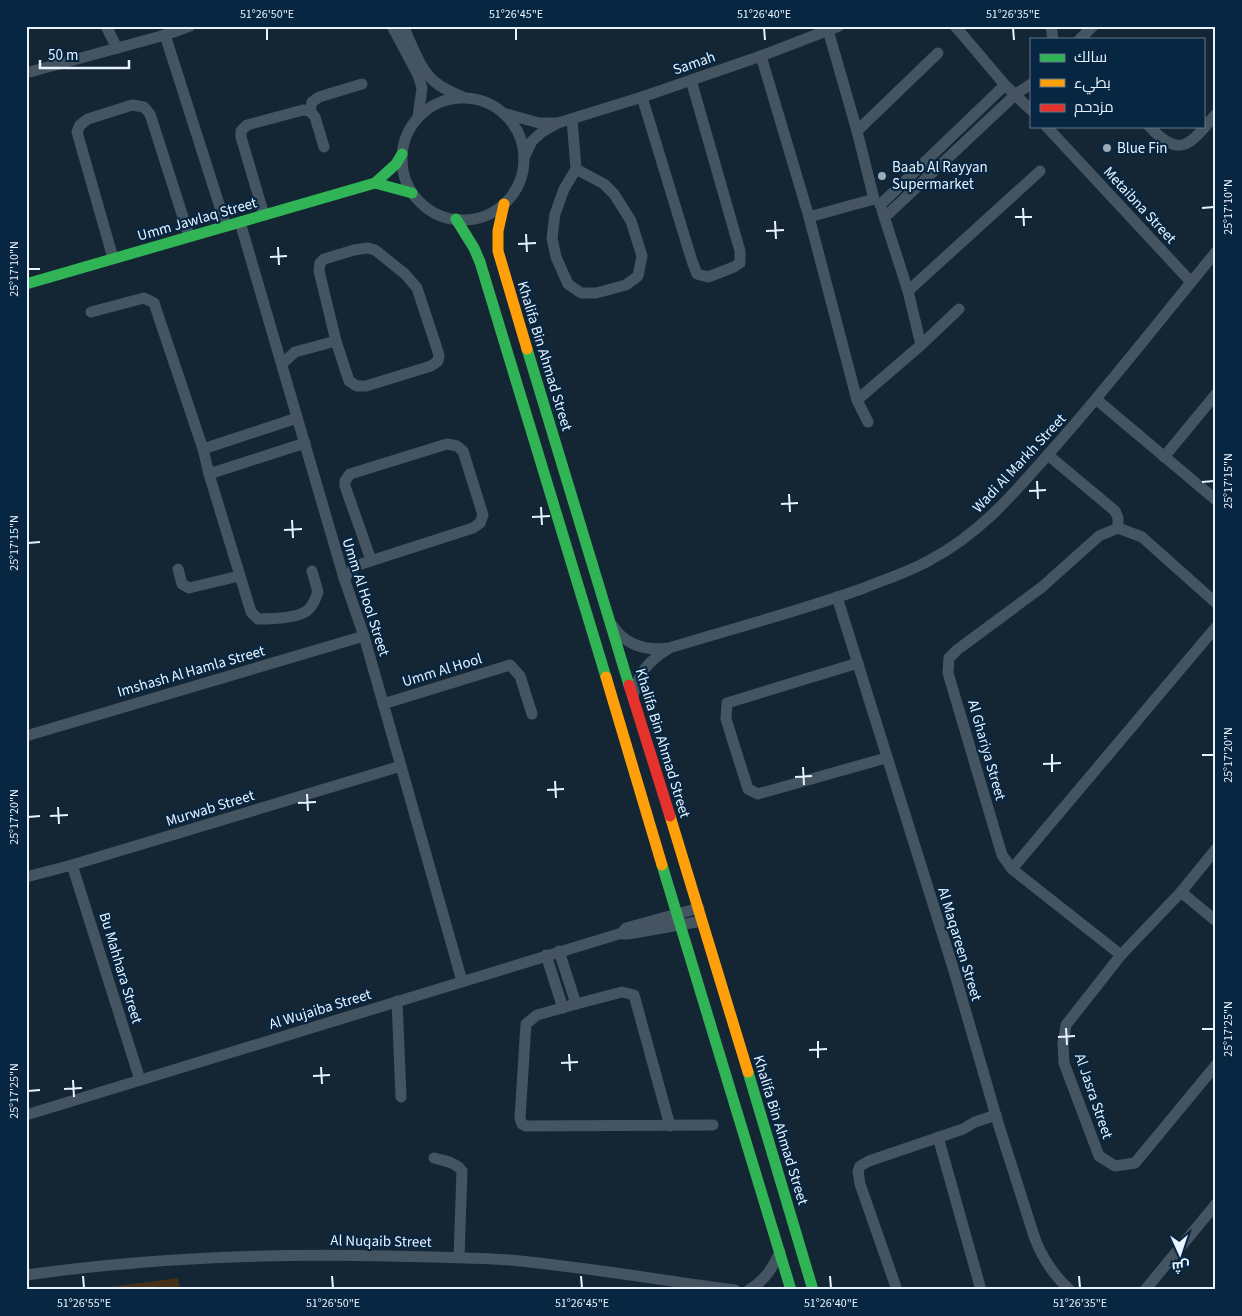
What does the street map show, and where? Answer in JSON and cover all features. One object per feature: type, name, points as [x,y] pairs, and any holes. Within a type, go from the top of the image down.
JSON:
[{"type":"street","points":[[106,26],[117,48]]},
{"type":"street","points":[[26,74],[165,35],[190,26]]},
{"type":"street","points":[[392,26],[418,75],[422,88],[418,117]]},
{"type":"street","points":[[403,26],[425,71],[434,81],[444,89],[465,98],[485,102],[503,113],[516,129],[522,143],[524,158],[520,178],[511,197],[495,210],[476,218],[456,219],[431,211],[412,193],[404,175],[402,154],[407,134],[418,117],[444,101],[465,98]]},
{"type":"street","points":[[955,26],[1005,85],[1030,109]]},
{"type":"street","points":[[1081,38],[1093,26]]},
{"type":"street","points":[[833,28],[877,202],[885,217],[908,292],[921,345]]},
{"type":"street","name":"Samah","points":[[524,158],[532,141],[542,132],[558,123],[642,97],[761,56],[833,28]]},
{"type":"street","points":[[165,35],[226,226]]},
{"type":"street","points":[[858,131],[938,53]]},
{"type":"street","points":[[761,56],[809,217],[857,400],[868,422]]},
{"type":"street","points":[[642,97],[697,274],[708,276],[734,267],[740,263],[740,251],[691,80]]},
{"type":"street","points":[[310,111],[312,102],[319,97],[362,84]]},
{"type":"street","points":[[809,217],[877,202],[1005,85]]},
{"type":"street","points":[[885,217],[1016,94],[1030,85]]},
{"type":"street","points":[[113,258],[77,132],[80,125],[88,119],[132,105],[144,107],[150,114],[189,236]]},
{"type":"street","points":[[264,215],[241,137],[241,131],[247,125],[303,110],[310,111],[315,117],[324,147]]},
{"type":"street","name":"Samah","points":[[503,113],[538,123],[558,123]]},
{"type":"street","points":[[1204,128],[1216,114]]},
{"type":"street","points":[[572,119],[576,169],[564,189],[555,214],[552,238],[556,257],[568,284],[581,293],[596,293],[626,285],[638,276],[642,256],[631,221],[614,194],[604,184],[576,169]]},
{"type":"street","name":"Metaibna Street","points":[[1048,128],[1191,282]]},
{"type":"street","points":[[1150,128],[1161,140],[1173,146],[1185,144],[1197,136],[1204,128]]},
{"type":"street","name":"Umm Jawlaq Street","points":[[26,284],[376,183],[396,164],[402,154]]},
{"type":"street","points":[[908,292],[1040,171]]},
{"type":"street","points":[[376,183],[412,193]]},
{"type":"street","name":"Khalifa Bin Ahmad Street","points":[[504,204],[497,225],[497,244],[500,259],[609,620],[699,908],[813,1290]]},
{"type":"street","points":[[456,219],[474,248],[480,262],[791,1290]]},
{"type":"street","name":"Umm Al Hool Street","points":[[240,222],[344,578],[364,636],[462,981]]},
{"type":"street","points":[[368,248],[375,250],[405,274],[416,288],[439,355],[438,361],[431,366],[366,386],[357,386],[349,381],[336,341],[319,271],[320,263],[324,259],[368,248]]},
{"type":"street","name":"Wadi Al Markh Street","points":[[609,620],[617,632],[627,641],[640,648],[655,650],[669,648],[838,597],[929,561],[959,542],[1001,508],[1097,400],[1216,252]]},
{"type":"street","points":[[91,312],[144,298],[154,303],[203,450],[251,612],[258,619],[275,619],[305,612],[313,605],[318,592],[312,571]]},
{"type":"street","points":[[857,400],[921,345],[959,309]]},
{"type":"street","points":[[282,364],[295,352],[336,341]]},
{"type":"street","points":[[1164,456],[1215,396]]},
{"type":"street","points":[[1097,400],[1216,500]]},
{"type":"street","points":[[203,450],[298,418]]},
{"type":"street","points":[[209,474],[304,443]]},
{"type":"street","points":[[344,578],[358,565],[473,528],[480,523],[483,516],[463,451],[457,446],[447,444],[350,474],[345,481],[345,486],[371,560]]},
{"type":"street","points":[[1048,455],[1115,511],[1118,518],[1118,528],[1142,537],[1216,603]]},
{"type":"street","name":"Al Ghariya Street","points":[[1012,869],[1002,855],[948,673],[949,658],[957,650],[1042,587],[1099,536],[1118,528]]},
{"type":"street","points":[[178,569],[182,584],[189,588],[239,576]]},
{"type":"street","name":"Al Maqareen Street","points":[[838,597],[886,758],[954,971],[997,1119],[1042,1256],[1065,1288]]},
{"type":"street","points":[[1122,955],[1012,869],[1216,627]]},
{"type":"street","name":"Imshash Al Hamla Street","points":[[26,736],[364,636]]},
{"type":"street","name":"Wadi Al Markh Street","points":[[633,696],[641,673],[648,663],[669,648]]},
{"type":"street","points":[[858,663],[727,703],[726,719],[748,789],[758,794],[886,758]]},
{"type":"street","name":"Umm Al Hool","points":[[383,704],[510,665],[520,676],[532,714]]},
{"type":"street","name":"Murwab Street","points":[[26,877],[72,865],[401,766]]},
{"type":"street","name":"Al Jasra Street","points":[[1216,849],[1181,892],[1122,955],[1066,1024],[1063,1044],[1064,1063],[1099,1156],[1115,1166],[1134,1163],[1216,1065]]},
{"type":"street","name":"Bu Mahhara Street","points":[[72,865],[140,1080]]},
{"type":"street","points":[[1181,892],[1216,920]]},
{"type":"street","points":[[699,908],[626,928],[622,933],[628,934],[702,920]]},
{"type":"street","name":"Al Wujaiba Street","points":[[26,1115],[622,933]]},
{"type":"street","points":[[559,951],[576,1004]]},
{"type":"street","points":[[546,955],[562,1008]]},
{"type":"street","points":[[670,1126],[634,995],[622,992],[576,1004],[537,1015],[526,1024],[520,1118],[522,1124],[526,1126],[670,1126],[713,1126]]},
{"type":"street","points":[[397,1001],[401,1097]]},
{"type":"street","points":[[897,1290],[860,1184],[858,1172],[860,1166],[869,1161],[938,1137],[963,1129],[967,1130],[997,1119]]},
{"type":"street","points":[[938,1137],[981,1290]]},
{"type":"street","points":[[434,1158],[453,1164],[462,1171],[459,1257]]},
{"type":"street","points":[[1145,1290],[1216,1204]]},
{"type":"street","points":[[749,1290],[761,1282],[771,1270],[780,1252]]},
{"type":"street","name":"Al Nuqaib Street","points":[[26,1275],[127,1263],[202,1258],[335,1255],[459,1257],[572,1268],[735,1290]]},
{"type":"shaded area","points":[[178,1278],[180,1290],[87,1290]]},
{"type":"traffic: fast","points":[[26,284],[375,183],[396,164],[402,154]]},
{"type":"traffic: fast","points":[[375,183],[412,193]]},
{"type":"traffic: fast","points":[[456,219],[474,248],[480,262],[606,677]]},
{"type":"traffic: fast","points":[[527,349],[629,685]]},
{"type":"traffic: fast","points":[[662,865],[791,1290]]},
{"type":"traffic: fast","points":[[748,1072],[813,1290]]},
{"type":"traffic: slow","points":[[504,204],[498,231],[498,251],[527,349]]},
{"type":"traffic: slow","points":[[606,677],[662,865]]},
{"type":"traffic: slow","points":[[670,816],[748,1072]]},
{"type":"traffic: jam","points":[[629,685],[670,816]]},
{"type":"place","name":"Blue Fin","points":[[1107,148]]},
{"type":"place","name":"Baab Al Rayyan Supermarket","points":[[882,176]]}]
